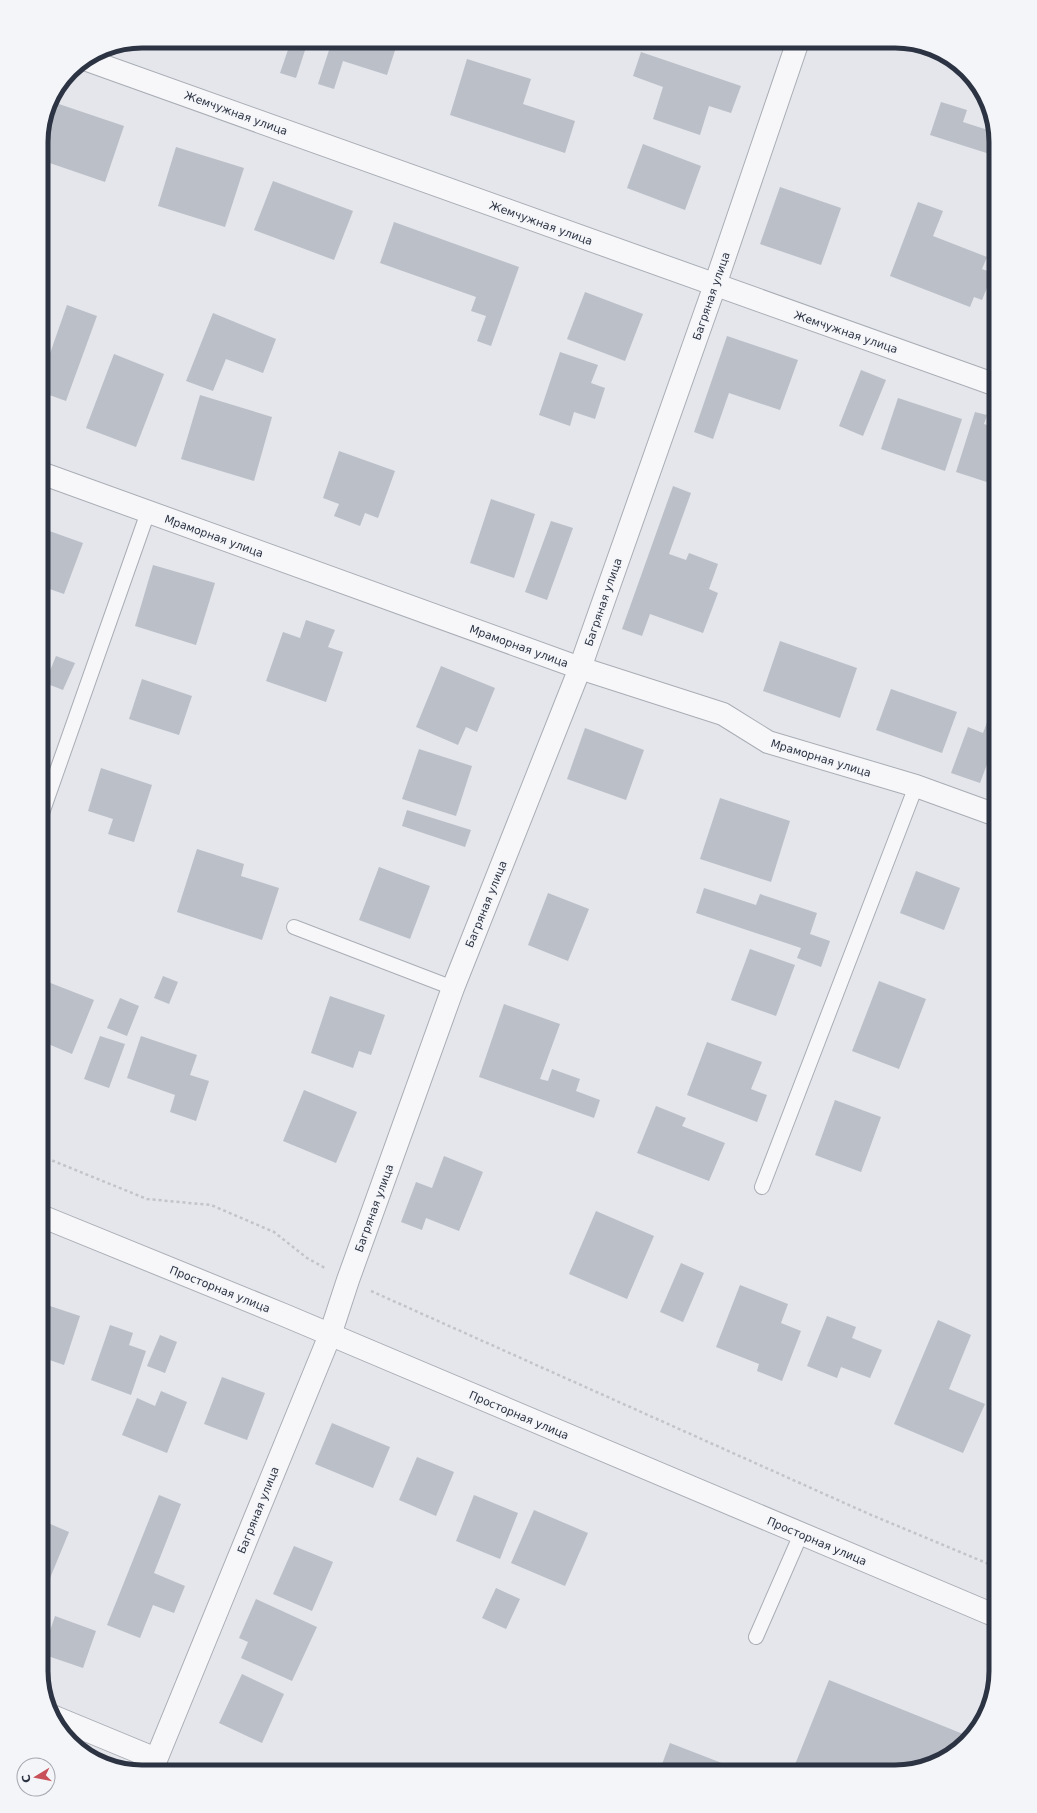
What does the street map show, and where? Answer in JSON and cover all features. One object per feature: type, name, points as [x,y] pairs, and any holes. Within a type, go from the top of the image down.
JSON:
[{"type":"street","name":"Багряная улица","points":[[154,1765],[330,1335],[348,1280],[453,988],[580,668],[715,285],[796,48]]},
{"type":"street","name":"Жемчужная улица","points":[[93,62],[989,383]]},
{"type":"street","name":"Мраморная улица","points":[[48,476],[580,668],[723,714],[768,742],[916,786],[989,812]]},
{"type":"street","name":"Просторная улица","points":[[48,1219],[330,1335],[989,1613]]},
{"type":"street","points":[[63,1721],[152,1765]]},
{"type":"lane","points":[[48,796],[148,512]]},
{"type":"lane","points":[[762,1188],[916,786]]},
{"type":"lane","points":[[294,927],[453,988]]},
{"type":"lane","points":[[756,1637],[801,1534]]},
{"type":"path","points":[[48,1159],[147,1198],[211,1205],[274,1232],[307,1258],[348,1280],[869,1514],[989,1564]]},
{"type":"building","points":[[289,48],[306,48],[296,78],[280,73]]},
{"type":"building","points":[[330,48],[396,48],[387,75],[343,61],[334,89],[318,84]]},
{"type":"building","points":[[641,52],[741,86],[731,113],[709,106],[700,135],[653,119],[663,87],[633,76]]},
{"type":"building","points":[[467,59],[531,79],[523,104],[575,121],[565,153],[450,115]]},
{"type":"building","points":[[941,102],[967,110],[963,122],[988,130],[989,154],[930,135]]},
{"type":"building","points":[[56,103],[124,126],[105,182],[48,162],[48,136],[51,118]]},
{"type":"building","points":[[643,144],[701,166],[685,210],[627,188]]},
{"type":"building","points":[[176,147],[244,168],[225,227],[158,206]]},
{"type":"building","points":[[273,181],[353,211],[334,260],[254,230]]},
{"type":"building","points":[[780,187],[841,208],[821,265],[760,244]]},
{"type":"building","points":[[918,202],[943,211],[933,236],[987,257],[982,269],[989,272],[989,283],[982,300],[974,297],[970,307],[890,276]]},
{"type":"building","points":[[394,222],[519,267],[491,346],[477,341],[486,316],[471,311],[476,297],[380,263]]},
{"type":"building","points":[[585,292],[643,314],[625,361],[567,339]]},
{"type":"building","points":[[67,305],[97,316],[66,401],[48,395],[48,359]]},
{"type":"building","points":[[213,313],[276,339],[263,373],[226,359],[213,391],[186,381]]},
{"type":"building","points":[[727,336],[798,360],[780,410],[729,393],[713,439],[694,432]]},
{"type":"building","points":[[560,352],[598,365],[591,383],[605,388],[595,419],[574,412],[570,426],[539,415]]},
{"type":"building","points":[[114,354],[164,374],[136,447],[86,428]]},
{"type":"building","points":[[861,370],[886,380],[863,436],[839,426]]},
{"type":"building","points":[[200,395],[272,417],[254,481],[181,459]]},
{"type":"building","points":[[898,398],[962,419],[945,471],[881,449]]},
{"type":"building","points":[[975,412],[987,415],[984,424],[989,426],[989,483],[956,472]]},
{"type":"building","points":[[339,451],[395,471],[378,518],[365,513],[360,526],[334,516],[339,504],[323,498]]},
{"type":"building","points":[[673,486],[691,493],[669,554],[686,560],[689,553],[718,564],[709,589],[718,593],[703,633],[650,614],[642,636],[622,629]]},
{"type":"building","points":[[491,499],[535,514],[514,578],[470,563]]},
{"type":"building","points":[[551,521],[573,528],[547,600],[525,592]]},
{"type":"building","points":[[48,530],[83,543],[64,594],[48,588]]},
{"type":"building","points":[[153,565],[215,583],[196,645],[135,626]]},
{"type":"building","points":[[306,620],[335,630],[328,647],[343,652],[326,702],[266,681],[283,632],[300,638]]},
{"type":"building","points":[[780,641],[857,668],[840,718],[763,691]]},
{"type":"building","points":[[56,656],[75,663],[63,690],[48,684],[48,676]]},
{"type":"building","points":[[441,666],[495,688],[477,732],[466,727],[458,745],[416,727]]},
{"type":"building","points":[[142,679],[192,696],[179,735],[129,719]]},
{"type":"building","points":[[891,689],[957,712],[942,753],[876,730]]},
{"type":"building","points":[[989,717],[989,759],[980,783],[951,773],[968,727],[983,733]]},
{"type":"building","points":[[585,728],[644,750],[626,800],[567,779]]},
{"type":"building","points":[[419,749],[472,766],[456,816],[402,799]]},
{"type":"building","points":[[101,768],[152,785],[134,842],[108,834],[113,819],[88,811]]},
{"type":"building","points":[[720,798],[790,821],[771,882],[700,859]]},
{"type":"building","points":[[407,810],[471,830],[465,847],[402,826]]},
{"type":"building","points":[[197,849],[244,864],[241,876],[279,888],[262,940],[177,912]]},
{"type":"building","points":[[379,867],[430,886],[410,939],[359,920]]},
{"type":"building","points":[[916,871],[960,888],[944,930],[900,913]]},
{"type":"building","points":[[704,888],[756,905],[760,894],[817,913],[810,934],[830,941],[821,967],[797,958],[801,948],[696,913]]},
{"type":"building","points":[[548,893],[589,909],[568,961],[528,945]]},
{"type":"building","points":[[750,949],[795,965],[776,1016],[731,1000]]},
{"type":"building","points":[[163,976],[178,982],[169,1004],[154,998]]},
{"type":"building","points":[[879,981],[926,999],[899,1069],[852,1051]]},
{"type":"building","points":[[48,982],[94,1000],[72,1054],[48,1044]]},
{"type":"building","points":[[330,996],[385,1015],[371,1055],[359,1051],[353,1068],[311,1053]]},
{"type":"building","points":[[120,998],[139,1006],[127,1036],[107,1028]]},
{"type":"building","points":[[504,1004],[560,1024],[540,1079],[548,1081],[552,1069],[580,1079],[576,1091],[600,1100],[594,1118],[479,1077]]},
{"type":"building","points":[[100,1036],[125,1044],[109,1088],[84,1079]]},
{"type":"building","points":[[141,1036],[197,1055],[190,1075],[209,1081],[196,1121],[170,1112],[175,1095],[127,1078]]},
{"type":"building","points":[[707,1042],[762,1062],[751,1089],[767,1095],[757,1122],[687,1095]]},
{"type":"building","points":[[304,1090],[357,1112],[336,1163],[283,1141]]},
{"type":"building","points":[[835,1100],[881,1117],[861,1172],[815,1155]]},
{"type":"building","points":[[656,1106],[686,1118],[682,1126],[725,1143],[709,1181],[637,1153]]},
{"type":"building","points":[[444,1156],[483,1172],[459,1231],[426,1218],[422,1230],[401,1222],[416,1182],[432,1188]]},
{"type":"building","points":[[596,1211],[654,1236],[627,1299],[569,1274]]},
{"type":"building","points":[[681,1263],[704,1273],[683,1322],[660,1312]]},
{"type":"building","points":[[740,1285],[788,1304],[781,1323],[801,1331],[782,1381],[757,1371],[759,1364],[716,1347]]},
{"type":"building","points":[[48,1305],[80,1316],[64,1365],[48,1359]]},
{"type":"building","points":[[827,1316],[856,1327],[852,1338],[882,1350],[870,1378],[841,1367],[837,1378],[807,1366]]},
{"type":"building","points":[[938,1320],[971,1335],[949,1389],[985,1404],[963,1453],[894,1424]]},
{"type":"building","points":[[110,1325],[133,1333],[129,1345],[146,1351],[131,1395],[91,1380]]},
{"type":"building","points":[[160,1335],[177,1342],[165,1373],[147,1366]]},
{"type":"building","points":[[222,1377],[265,1393],[247,1440],[204,1424]]},
{"type":"building","points":[[161,1391],[187,1402],[167,1453],[122,1435],[137,1398],[155,1406]]},
{"type":"building","points":[[332,1423],[390,1447],[373,1488],[315,1464]]},
{"type":"building","points":[[417,1457],[454,1472],[436,1516],[399,1500]]},
{"type":"building","points":[[159,1495],[181,1504],[154,1573],[185,1586],[174,1613],[153,1605],[140,1638],[107,1625]]},
{"type":"building","points":[[474,1495],[518,1513],[500,1559],[456,1541]]},
{"type":"building","points":[[534,1510],[588,1533],[565,1586],[511,1563]]},
{"type":"building","points":[[48,1523],[69,1532],[48,1583]]},
{"type":"building","points":[[294,1546],[333,1562],[312,1611],[273,1594]]},
{"type":"building","points":[[496,1588],[520,1599],[506,1629],[482,1618]]},
{"type":"building","points":[[256,1599],[317,1627],[292,1681],[241,1658],[248,1642],[239,1638]]},
{"type":"building","points":[[55,1616],[96,1631],[83,1668],[48,1656],[48,1636]]},
{"type":"building","points":[[242,1674],[284,1694],[262,1743],[219,1723]]},
{"type":"building","points":[[829,1680],[964,1735],[947,1749],[937,1755],[919,1762],[895,1765],[795,1765]]},
{"type":"building","points":[[670,1743],[727,1765],[662,1765]]}]
